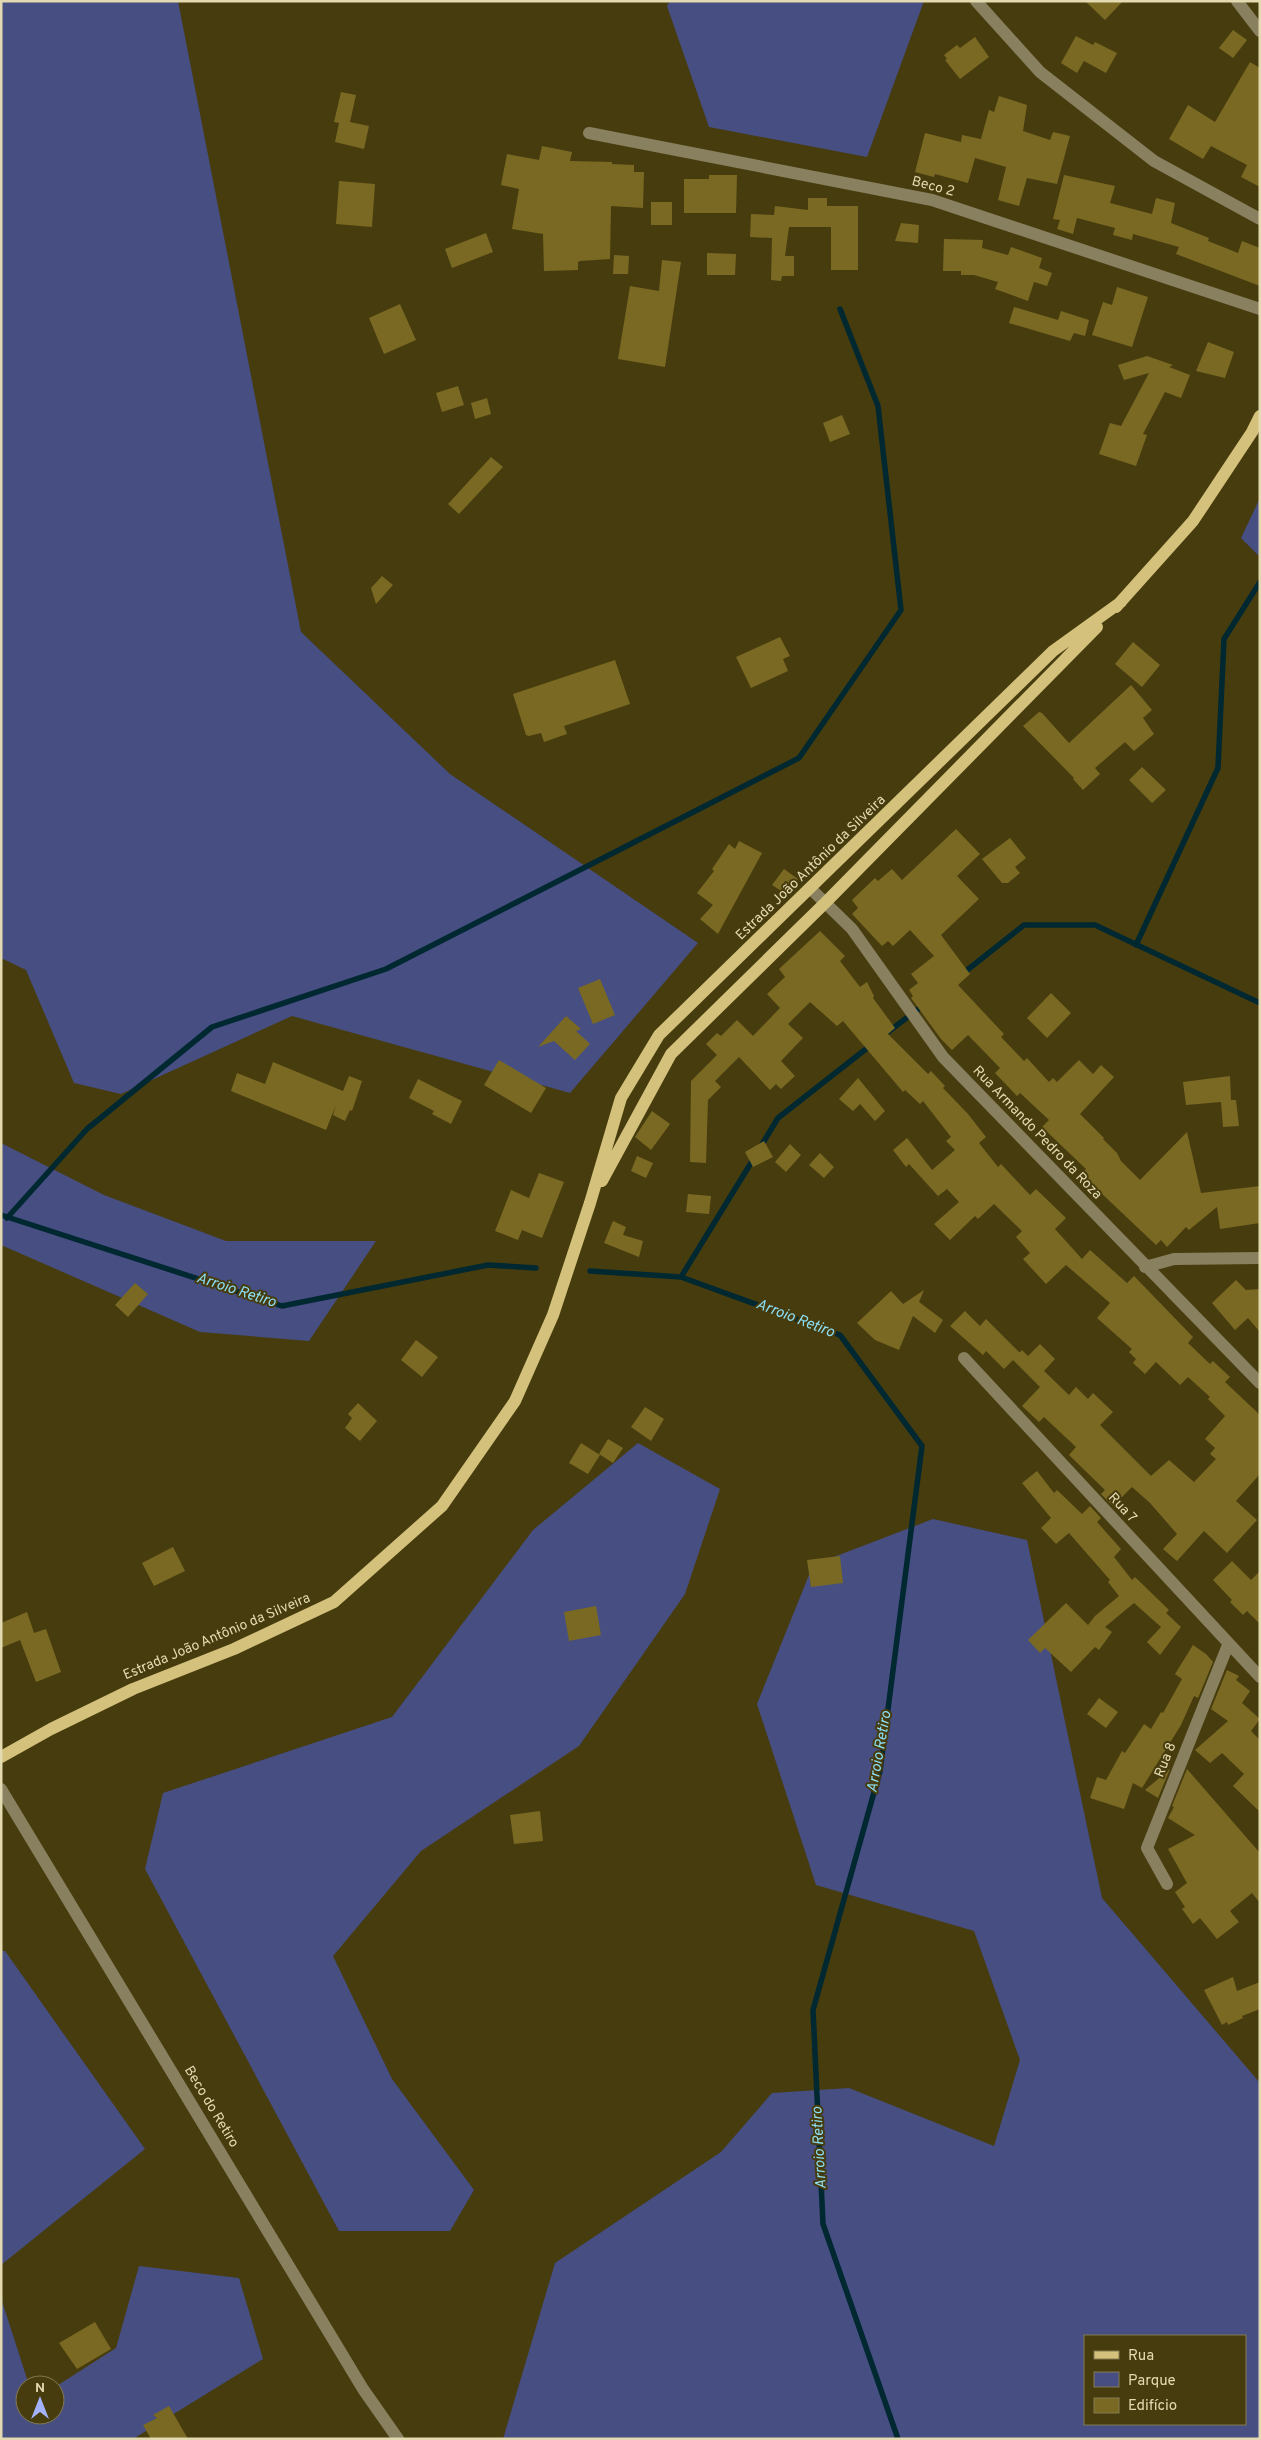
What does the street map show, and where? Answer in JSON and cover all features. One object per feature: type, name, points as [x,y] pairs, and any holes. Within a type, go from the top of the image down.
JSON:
[{"type":"main road","name":"Estrada João Antônio da Silveira","points":[[590,1203],[671,1054],[825,903],[1121,602],[1193,521],[1252,432],[1260,416]]},
{"type":"main road","name":"Estrada João Antônio da Silveira","points":[[1,1757],[50,1728],[133,1689],[234,1649],[334,1602],[442,1506],[515,1401],[553,1315],[590,1203],[621,1098],[659,1035],[811,889],[1053,651],[1121,602]]},
{"type":"street","points":[[976,1],[1040,72],[1154,161],[1260,219]]},
{"type":"street","points":[[1237,1],[1260,31]]},
{"type":"street","name":"Beco 2","points":[[589,132],[932,200],[1260,309]]},
{"type":"street","name":"Rua Armando Pedro da Roza","points":[[811,889],[852,929],[943,1057],[1144,1267],[1260,1383]]},
{"type":"street","points":[[1144,1267],[1174,1259],[1260,1258]]},
{"type":"street","name":"Rua 7","points":[[964,1358],[1228,1645],[1260,1677]]},
{"type":"street","name":"Rua 8","points":[[1168,1884],[1147,1848],[1228,1645]]},
{"type":"street","name":"Beco do Retiro","points":[[1,1789],[363,2389],[398,2439]]},
{"type":"green space","points":[[1,1],[178,1],[301,632],[450,774],[698,943],[570,1093],[292,1016],[121,1094],[74,1083],[26,970],[1,958]]},
{"type":"green space","points":[[670,1],[924,1],[867,157],[709,127],[667,6]]},
{"type":"green space","points":[[1260,498],[1260,557],[1241,538]]},
{"type":"green space","points":[[1,1143],[104,1195],[226,1241],[376,1241],[309,1341],[200,1332],[1,1245]]},
{"type":"green space","points":[[638,1443],[720,1489],[685,1594],[579,1746],[421,1851],[333,1956],[392,2079],[474,2190],[450,2231],[339,2231],[145,1869],[163,1793],[392,1717],[533,1530]]},
{"type":"green space","points":[[933,1519],[1027,1540],[1102,1898],[1260,2083],[1260,2439],[503,2439],[555,2263],[721,2152],[772,2093],[849,2088],[994,2146],[1020,2060],[974,1931],[816,1885],[757,1704],[813,1565]]},
{"type":"green space","points":[[1,1951],[5,1951],[145,2149],[1,2265]]},
{"type":"green space","points":[[139,2266],[239,2278],[263,2359],[133,2439],[1,2439],[1,2298],[26,2375],[15,2375],[15,2425],[65,2425],[65,2381],[116,2348]]},
{"type":"building","points":[[1085,1],[1123,1],[1105,20]]},
{"type":"building","points":[[1233,30],[1247,40],[1233,58],[1219,48]]},
{"type":"building","points":[[1076,36],[1093,45],[1095,42],[1117,53],[1106,73],[1084,61],[1077,73],[1061,63]]},
{"type":"building","points":[[975,37],[989,57],[960,79],[945,60],[947,59],[944,55],[957,45],[960,48]]},
{"type":"building","points":[[1250,62],[1260,68],[1260,187],[1241,177],[1247,165],[1211,146],[1203,159],[1169,139],[1188,105],[1215,122]]},
{"type":"building","points":[[341,92],[356,95],[350,122],[369,126],[364,149],[335,142],[339,123],[334,122]]},
{"type":"building","points":[[999,96],[1027,105],[1023,131],[1050,140],[1053,132],[1070,136],[1057,184],[1027,178],[1019,206],[998,200],[1006,167],[975,158],[968,183],[935,174],[934,177],[915,172],[925,133],[961,142],[962,135],[981,139],[989,110],[994,112]]},
{"type":"building","points":[[542,146],[572,152],[570,161],[612,162],[612,164],[634,165],[634,172],[644,172],[643,208],[611,206],[610,259],[580,261],[578,262],[578,270],[544,271],[543,234],[512,229],[519,189],[501,185],[507,154],[539,160]]},
{"type":"building","points":[[709,175],[737,175],[736,213],[684,213],[684,179],[709,179]]},
{"type":"building","points":[[1064,175],[1115,186],[1110,203],[1152,214],[1156,198],[1175,203],[1171,223],[1209,238],[1208,241],[1238,253],[1242,241],[1260,248],[1260,286],[1176,254],[1179,247],[1133,234],[1132,240],[1113,235],[1115,228],[1077,218],[1073,234],[1057,229],[1060,220],[1053,219]]},
{"type":"building","points":[[339,181],[375,184],[372,227],[336,224]]},
{"type":"building","points":[[808,198],[827,198],[827,206],[858,206],[858,270],[831,270],[831,227],[789,227],[785,256],[794,256],[794,276],[782,276],[781,281],[771,280],[772,238],[750,237],[751,214],[774,215],[775,206],[808,210]]},
{"type":"building","points":[[651,202],[672,202],[672,225],[651,225]]},
{"type":"building","points":[[901,223],[919,225],[918,243],[895,241]]},
{"type":"building","points":[[486,233],[493,252],[452,268],[445,249]]},
{"type":"building","points":[[944,239],[983,240],[982,248],[1008,255],[1011,247],[1042,258],[1039,268],[1052,273],[1047,286],[1034,282],[1028,301],[995,289],[998,282],[974,275],[961,275],[961,271],[943,271]]},
{"type":"building","points":[[707,253],[736,254],[735,275],[707,275]]},
{"type":"building","points":[[614,255],[629,256],[628,274],[613,274]]},
{"type":"building","points":[[662,260],[681,262],[665,367],[618,359],[630,286],[659,291]]},
{"type":"building","points":[[1117,287],[1148,297],[1132,347],[1092,335],[1103,302],[1112,305]]},
{"type":"building","points":[[400,304],[416,340],[384,354],[369,318]]},
{"type":"building","points":[[1014,307],[1058,320],[1061,311],[1089,320],[1085,336],[1074,333],[1070,341],[1009,323]]},
{"type":"building","points":[[1208,342],[1234,352],[1225,378],[1196,371]]},
{"type":"building","points":[[1147,356],[1173,365],[1169,367],[1190,375],[1181,398],[1165,392],[1143,434],[1147,435],[1136,466],[1099,454],[1110,423],[1121,426],[1149,373],[1124,380],[1118,365]]},
{"type":"building","points":[[458,386],[464,405],[442,412],[436,393]]},
{"type":"building","points":[[487,398],[491,414],[475,419],[471,403]]},
{"type":"building","points":[[842,415],[850,434],[830,442],[823,423]]},
{"type":"building","points":[[491,457],[503,467],[459,514],[448,504]]},
{"type":"building","points":[[382,576],[393,585],[376,604],[371,588]]},
{"type":"building","points":[[780,637],[790,656],[783,659],[788,671],[751,688],[736,657]]},
{"type":"building","points":[[1133,642],[1160,665],[1142,687],[1115,664]]},
{"type":"building","points":[[615,660],[630,704],[564,726],[567,734],[544,742],[541,733],[526,735],[513,694]]},
{"type":"building","points":[[1131,685],[1152,710],[1143,718],[1154,734],[1134,751],[1125,742],[1095,768],[1100,774],[1083,790],[1074,778],[1023,726],[1039,712],[1042,713],[1069,743]]},
{"type":"building","points":[[1142,767],[1166,790],[1152,803],[1129,780]]},
{"type":"building","points":[[956,829],[980,854],[957,876],[979,899],[941,935],[970,974],[958,985],[1004,1034],[1001,1037],[1024,1061],[1027,1058],[1049,1082],[1053,1078],[1057,1082],[1079,1060],[1093,1074],[1101,1065],[1114,1077],[1080,1114],[1104,1138],[1117,1153],[1121,1161],[1140,1180],[1187,1132],[1201,1193],[1260,1186],[1260,1223],[1220,1229],[1217,1207],[1189,1230],[1186,1227],[1167,1247],[1161,1240],[1156,1245],[1081,1174],[1086,1169],[1042,1127],[1049,1120],[1020,1093],[1017,1096],[995,1073],[1000,1068],[968,1035],[952,1050],[941,1039],[911,998],[913,996],[909,990],[918,983],[911,974],[934,956],[910,930],[893,946],[888,941],[882,946],[852,914],[858,908],[852,900],[875,878],[878,881],[892,869],[902,880]]},
{"type":"building","points":[[1010,838],[1026,858],[1015,867],[1020,873],[1008,883],[1002,883],[982,859]]},
{"type":"building","points":[[739,841],[762,853],[718,934],[700,919],[713,905],[697,893],[714,871],[712,869],[729,844],[735,849]]},
{"type":"building","points":[[784,869],[798,879],[786,894],[772,885]]},
{"type":"building","points":[[820,931],[845,956],[840,961],[860,987],[867,982],[874,996],[873,998],[895,1028],[888,1034],[928,1074],[931,1071],[945,1086],[943,1088],[968,1114],[986,1137],[979,1143],[998,1167],[1001,1164],[1030,1195],[1036,1189],[1066,1218],[1055,1229],[1082,1259],[1090,1250],[1127,1283],[1134,1276],[1193,1337],[1188,1343],[1210,1364],[1213,1361],[1230,1377],[1225,1382],[1260,1415],[1260,1474],[1236,1501],[1257,1520],[1227,1553],[1204,1531],[1177,1561],[1163,1549],[1177,1534],[1150,1503],[1132,1487],[1113,1506],[1101,1494],[1105,1490],[1069,1455],[1076,1447],[1044,1417],[1039,1422],[1022,1406],[1040,1387],[1013,1360],[1022,1350],[1028,1356],[1040,1344],[1055,1359],[1044,1371],[1069,1395],[1076,1387],[1088,1399],[1093,1393],[1113,1412],[1100,1425],[1151,1476],[1169,1460],[1194,1482],[1216,1459],[1210,1454],[1215,1448],[1205,1439],[1225,1416],[1208,1399],[1210,1397],[1188,1377],[1180,1385],[1156,1362],[1145,1374],[1133,1363],[1136,1359],[1129,1352],[1132,1349],[1097,1318],[1110,1303],[1066,1265],[1046,1284],[1023,1259],[1030,1253],[1016,1237],[1022,1231],[994,1204],[978,1219],[975,1216],[950,1240],[934,1224],[959,1202],[947,1189],[938,1196],[909,1164],[906,1167],[893,1150],[907,1138],[932,1170],[955,1150],[946,1141],[951,1137],[923,1101],[920,1104],[905,1090],[903,1092],[843,1021],[837,1026],[810,1002],[788,1024],[803,1038],[781,1061],[795,1076],[781,1089],[776,1084],[770,1090],[739,1057],[715,1081],[721,1087],[708,1100],[706,1163],[690,1162],[691,1081],[717,1055],[706,1044],[717,1033],[721,1036],[737,1020],[753,1036],[780,1008],[767,994],[785,977],[779,969]]},
{"type":"building","points":[[600,979],[615,1015],[593,1024],[578,988]]},
{"type":"building","points":[[1051,993],[1071,1013],[1047,1038],[1027,1018]]},
{"type":"building","points":[[566,1016],[581,1029],[576,1031],[590,1044],[575,1060],[554,1041],[538,1047]]},
{"type":"building","points":[[499,1060],[546,1088],[531,1113],[484,1085]]},
{"type":"building","points":[[273,1062],[343,1091],[349,1076],[362,1081],[352,1111],[350,1110],[345,1121],[333,1115],[336,1105],[326,1130],[231,1091],[237,1073],[265,1084]]},
{"type":"building","points":[[1230,1076],[1231,1100],[1236,1100],[1239,1126],[1223,1127],[1221,1102],[1186,1105],[1183,1082]]},
{"type":"building","points":[[858,1078],[885,1111],[875,1121],[860,1104],[853,1111],[839,1099]]},
{"type":"building","points":[[418,1079],[462,1101],[451,1124],[432,1114],[434,1111],[409,1098]]},
{"type":"building","points":[[652,1111],[670,1124],[651,1150],[635,1137]]},
{"type":"building","points":[[764,1141],[773,1157],[753,1167],[745,1152]]},
{"type":"building","points":[[790,1144],[801,1155],[786,1172],[775,1162]]},
{"type":"building","points":[[820,1153],[834,1167],[824,1178],[809,1165]]},
{"type":"building","points":[[637,1156],[653,1163],[646,1178],[631,1171]]},
{"type":"building","points":[[539,1173],[564,1182],[542,1238],[522,1230],[518,1240],[495,1231],[511,1190],[529,1198]]},
{"type":"building","points":[[688,1194],[711,1196],[709,1214],[686,1212]]},
{"type":"building","points":[[613,1221],[626,1227],[623,1235],[643,1241],[639,1257],[604,1243]]},
{"type":"building","points":[[1236,1280],[1246,1290],[1260,1289],[1260,1332],[1248,1318],[1235,1330],[1212,1303]]},
{"type":"building","points":[[135,1283],[148,1294],[128,1317],[115,1305]]},
{"type":"building","points":[[924,1290],[919,1302],[943,1320],[935,1333],[913,1316],[899,1350],[875,1340],[857,1323],[891,1291],[903,1304]]},
{"type":"building","points":[[965,1311],[980,1326],[986,1319],[1020,1353],[1004,1369],[986,1351],[983,1355],[950,1326]]},
{"type":"building","points":[[416,1340],[438,1357],[422,1377],[401,1360]]},
{"type":"building","points":[[358,1403],[377,1421],[360,1441],[345,1428],[352,1418],[348,1414]]},
{"type":"building","points":[[645,1407],[664,1419],[651,1441],[631,1427]]},
{"type":"building","points":[[608,1439],[623,1448],[613,1463],[599,1454]]},
{"type":"building","points":[[581,1443],[600,1455],[588,1474],[569,1463]]},
{"type":"building","points":[[1037,1471],[1054,1493],[1057,1490],[1082,1514],[1090,1506],[1101,1518],[1097,1522],[1121,1549],[1114,1557],[1132,1580],[1135,1577],[1169,1610],[1166,1613],[1181,1627],[1160,1655],[1147,1642],[1161,1627],[1134,1603],[1105,1627],[1112,1632],[1099,1650],[1095,1647],[1071,1672],[1045,1648],[1040,1653],[1028,1640],[1066,1603],[1088,1625],[1095,1616],[1119,1596],[1108,1582],[1110,1580],[1069,1533],[1056,1544],[1041,1528],[1051,1518],[1022,1483]]},
{"type":"building","points":[[173,1547],[185,1571],[154,1586],[142,1563]]},
{"type":"building","points":[[840,1556],[843,1583],[811,1587],[807,1560]]},
{"type":"building","points":[[1232,1561],[1251,1580],[1260,1571],[1260,1624],[1247,1611],[1243,1615],[1213,1580]]},
{"type":"building","points":[[596,1606],[601,1635],[569,1641],[564,1612]]},
{"type":"building","points":[[27,1612],[34,1633],[46,1629],[61,1672],[36,1682],[20,1640],[1,1648],[1,1623]]},
{"type":"building","points":[[1193,1645],[1206,1654],[1213,1662],[1198,1698],[1194,1696],[1181,1725],[1142,1788],[1133,1783],[1124,1809],[1090,1798],[1097,1777],[1106,1780],[1122,1751],[1125,1753],[1144,1724],[1151,1729],[1161,1712],[1163,1713],[1182,1679],[1175,1674]]},
{"type":"building","points":[[1227,1670],[1239,1676],[1236,1680],[1250,1691],[1242,1703],[1260,1719],[1251,1731],[1260,1740],[1260,1812],[1233,1786],[1244,1774],[1222,1753],[1210,1763],[1195,1750],[1228,1721],[1211,1709]]},
{"type":"building","points":[[1099,1698],[1118,1712],[1106,1728],[1087,1714]]},
{"type":"building","points":[[1170,1769],[1158,1798],[1145,1790]]},
{"type":"building","points":[[1187,1769],[1260,1853],[1260,1903],[1252,1893],[1230,1911],[1239,1922],[1217,1939],[1200,1918],[1193,1924],[1182,1909],[1185,1907],[1175,1892],[1187,1883],[1168,1849],[1195,1835],[1168,1818],[1174,1807],[1172,1806]]},
{"type":"building","points":[[540,1811],[543,1841],[514,1844],[510,1815]]},
{"type":"building","points":[[1233,1977],[1237,1991],[1260,1982],[1260,2009],[1242,2016],[1243,2018],[1228,2025],[1227,2022],[1222,2025],[1204,1990]]},
{"type":"building","points":[[95,2322],[111,2349],[77,2369],[59,2343]]},
{"type":"building","points":[[169,2406],[188,2439],[151,2439],[143,2425],[157,2418],[153,2415]]},
{"type":"waterway","points":[[7,1218],[87,1129],[212,1027],[386,969],[799,758],[901,610],[878,406],[840,309]]},
{"type":"waterway","points":[[1136,945],[1218,768],[1224,639],[1260,582]]},
{"type":"waterway","points":[[961,975],[1024,925],[1095,925],[1260,1003]]},
{"type":"waterway","points":[[888,1032],[925,1004]]},
{"type":"waterway","points":[[761,1146],[778,1118],[871,1045]]},
{"type":"waterway","points":[[681,1277],[754,1158]]},
{"type":"waterway","name":"Arroio Retiro","points":[[1,1215],[282,1306],[488,1265],[536,1268]]},
{"type":"waterway","name":"Arroio Retiro","points":[[590,1271],[681,1277],[840,1335],[922,1446],[880,1771],[813,2010],[823,2224],[898,2439]]}]
